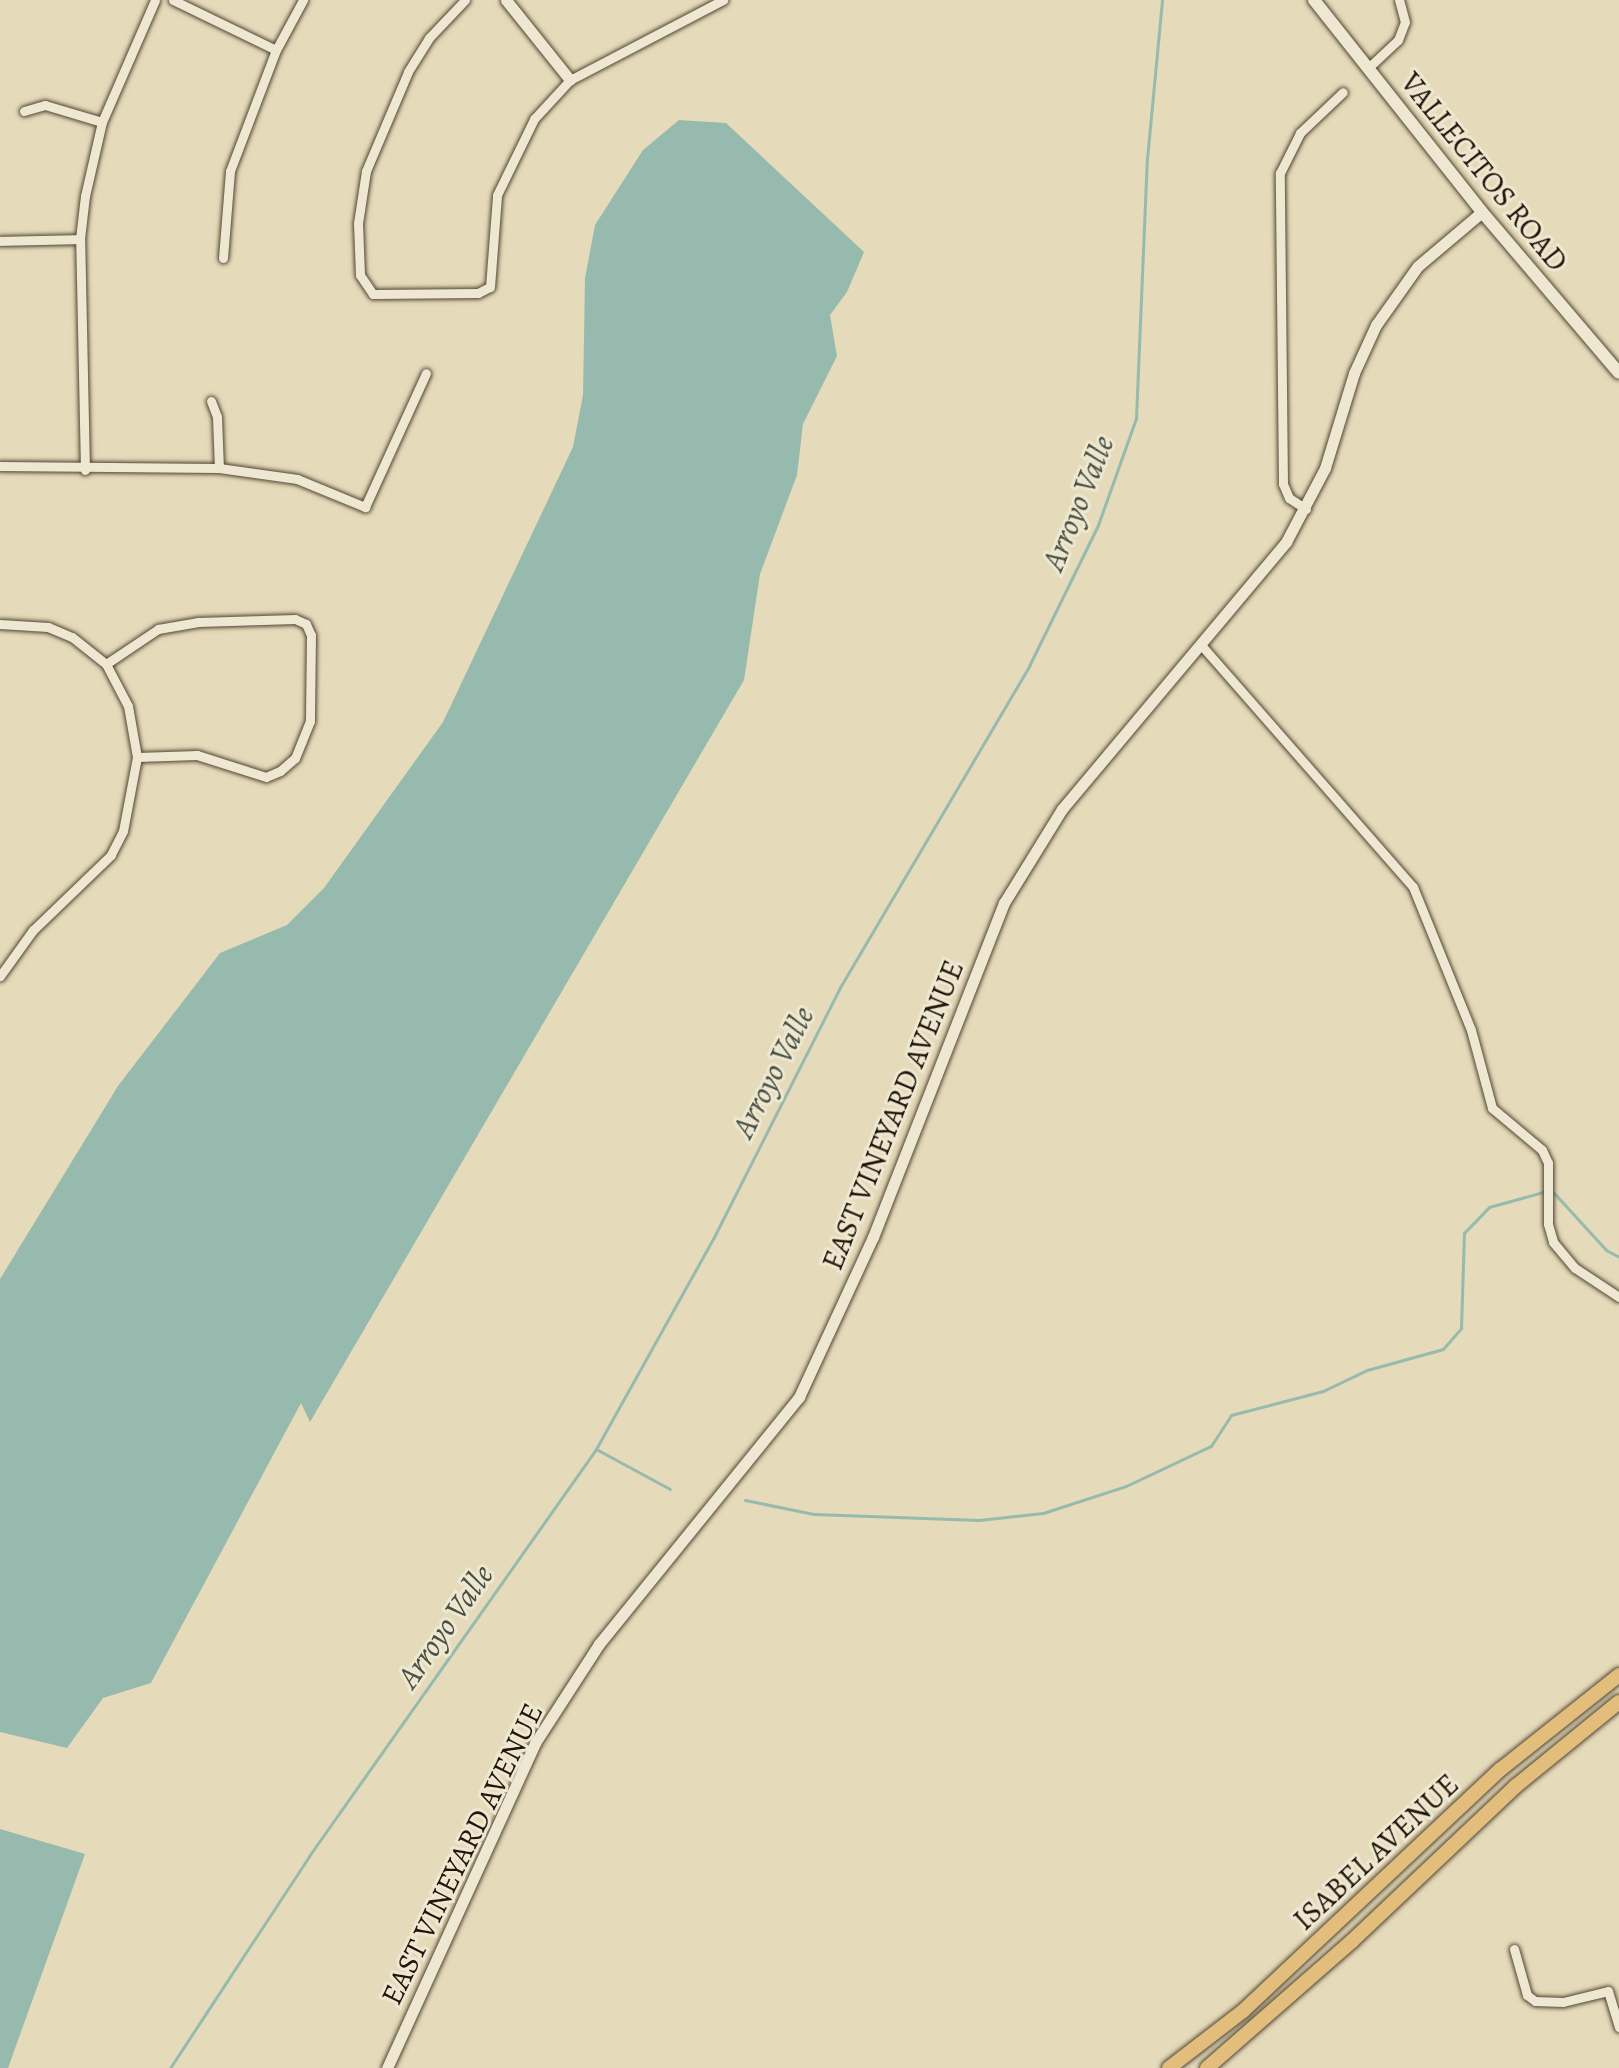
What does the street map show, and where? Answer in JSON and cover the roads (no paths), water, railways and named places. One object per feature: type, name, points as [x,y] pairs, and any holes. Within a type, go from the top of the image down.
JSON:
[{"type":"highway","name":"ISABEL AVENUE","points":[[1169,2068],[1243,2011],[1501,1769],[1619,1675]]},
{"type":"highway","name":"ISABEL AVENUE","points":[[1207,2068],[1352,1941],[1516,1786],[1619,1702]]},
{"type":"main road","name":"VALLECITOS ROAD","points":[[1314,0],[1482,212],[1619,373]]},
{"type":"street","points":[[85,470],[80,239],[102,122],[155,0]]},
{"type":"street","points":[[173,0],[276,50]]},
{"type":"street","points":[[223,258],[230,171],[276,50],[303,0]]},
{"type":"street","points":[[465,0],[408,72],[366,171],[358,223],[360,275],[373,294],[478,293],[490,287],[492,223],[508,164],[534,119],[570,80],[723,0]]},
{"type":"street","points":[[506,0],[570,80]]},
{"type":"street","points":[[1367,69],[1398,40],[1405,22],[1399,0]]},
{"type":"street","points":[[1306,509],[1289,498],[1283,484],[1280,173],[1300,133],[1343,92]]},
{"type":"street","points":[[24,111],[45,105],[102,122]]},
{"type":"street","name":"EAST VINEYARD AVENUE","points":[[387,2068],[535,1743],[599,1644],[799,1397],[873,1237],[1004,903],[1062,809],[1202,646],[1286,542],[1306,509],[1376,325],[1418,266],[1482,212]]},
{"type":"street","points":[[0,241],[80,239]]},
{"type":"street","points":[[0,466],[85,470],[219,468],[297,479],[365,507],[426,373]]},
{"type":"street","points":[[211,401],[217,417],[219,468]]},
{"type":"street","points":[[106,664],[158,629],[198,622],[295,619],[306,624],[311,635],[310,721],[295,758],[280,771],[266,777],[197,755],[137,757]]},
{"type":"street","points":[[0,624],[48,627],[72,637],[106,664],[128,706],[137,757],[123,831],[111,855],[33,930],[0,976]]},
{"type":"street","points":[[1202,646],[1413,887],[1471,1030],[1492,1108],[1542,1150],[1548,1163],[1548,1224],[1553,1242],[1575,1268],[1619,1297]]},
{"type":"street","points":[[1514,1949],[1527,1995],[1535,2001],[1563,2002],[1619,1988]]},
{"type":"street","points":[[1608,1991],[1619,2027]]},
{"type":"water","points":[[679,120],[726,123],[864,252],[847,292],[830,315],[837,356],[803,424],[797,475],[760,574],[744,680],[310,1422],[301,1403],[151,1683],[103,1698],[67,1748],[0,1732],[0,1279],[118,1086],[220,953],[287,925],[324,888],[443,722],[573,447],[583,395],[585,278],[595,225],[643,150]]},
{"type":"water","points":[[0,1829],[85,1854],[8,2068],[0,2068]]},
{"type":"waterway","name":"Arroyo Valle","points":[[170,2068],[309,1856],[596,1449],[715,1235],[842,984],[1029,666],[1098,525],[1136,418],[1147,159],[1162,0]]},
{"type":"waterway","points":[[745,1500],[814,1514],[979,1520],[1043,1513],[1126,1486],[1211,1446],[1231,1415],[1323,1391],[1367,1370],[1443,1349],[1461,1328],[1464,1233],[1489,1207],[1543,1192]]},
{"type":"waterway","points":[[1554,1193],[1606,1250],[1619,1257]]},
{"type":"waterway","points":[[596,1449],[670,1489]]}]
